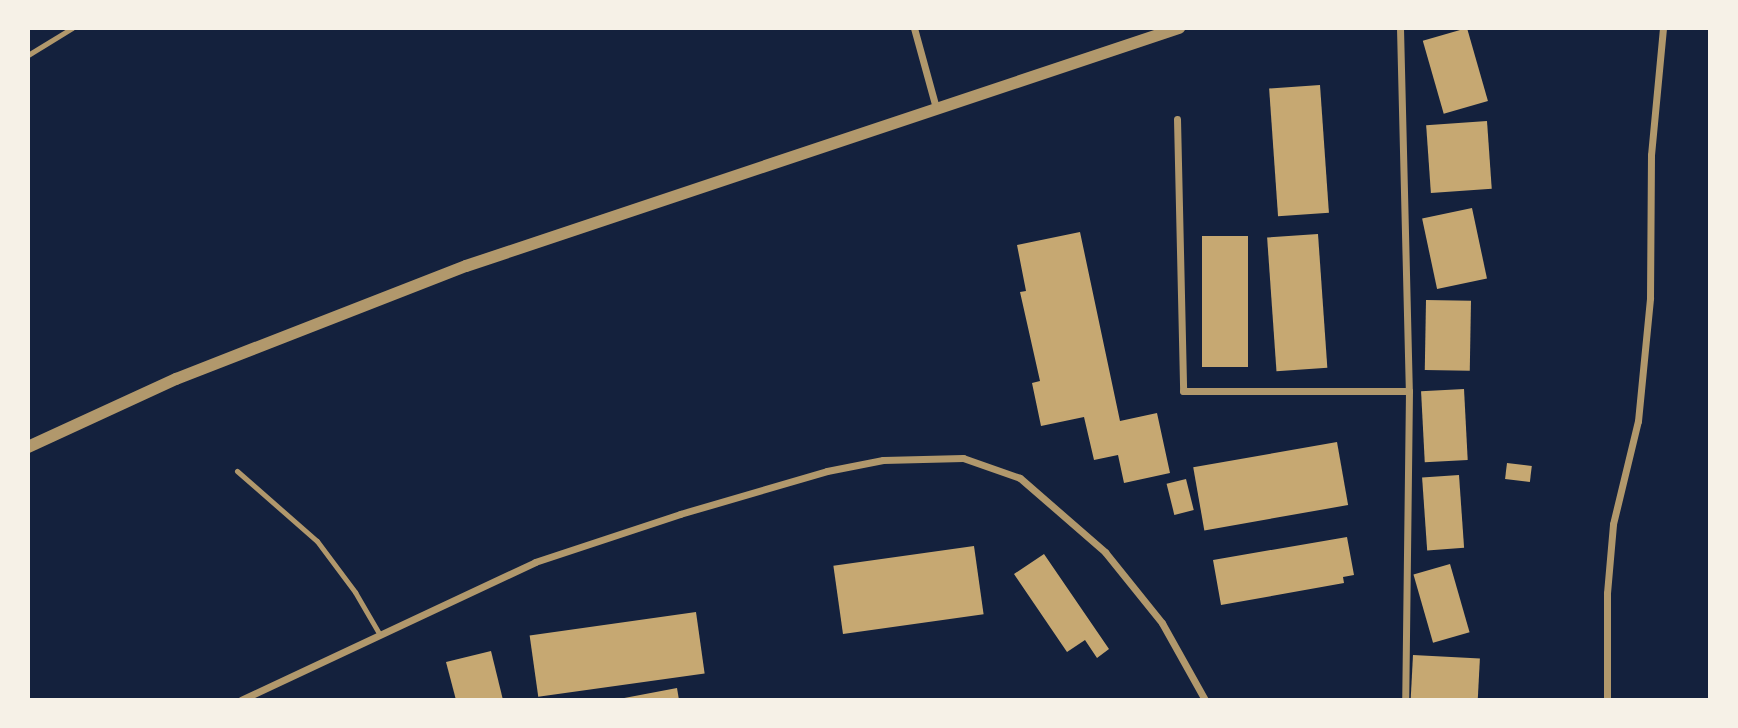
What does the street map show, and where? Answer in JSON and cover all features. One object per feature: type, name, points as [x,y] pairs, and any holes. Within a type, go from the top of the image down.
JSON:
[{"type":"street","points":[[914,28],[936,108]]},
{"type":"street","points":[[28,447],[176,379],[466,266],[1179,28]]},
{"type":"street","points":[[1400,28],[1409,391],[1405,700]]},
{"type":"street","points":[[1607,700],[1607,593],[1613,524],[1639,407],[1650,299],[1651,155],[1663,28]]},
{"type":"street","points":[[1177,119],[1182,391],[1409,391]]},
{"type":"street","points":[[241,700],[535,562],[680,514],[827,471],[883,460],[963,458],[1020,478],[1105,552],[1162,623],[1205,700]]},
{"type":"lane","points":[[28,55],[72,28]]},
{"type":"lane","points":[[237,471],[317,541],[355,592],[380,635]]},
{"type":"building","points":[[1467,28],[1488,101],[1444,114],[1423,41]]},
{"type":"building","points":[[1320,85],[1329,213],[1278,216],[1269,89]]},
{"type":"building","points":[[1487,121],[1492,189],[1431,193],[1426,125]]},
{"type":"building","points":[[1472,208],[1487,278],[1437,289],[1422,219]]},
{"type":"building","points":[[1080,232],[1120,421],[1157,413],[1170,473],[1124,483],[1118,455],[1094,460],[1084,417],[1041,426],[1032,383],[1040,381],[1020,292],[1026,291],[1017,245]]},
{"type":"building","points":[[1318,234],[1327,368],[1276,371],[1267,238]]},
{"type":"building","points":[[1202,236],[1248,236],[1248,367],[1202,367]]},
{"type":"building","points":[[1426,300],[1471,301],[1470,371],[1425,370]]},
{"type":"building","points":[[1464,389],[1468,460],[1425,462],[1421,391]]},
{"type":"building","points":[[1337,442],[1348,505],[1204,530],[1193,467]]},
{"type":"building","points":[[1507,463],[1532,466],[1530,482],[1505,479]]},
{"type":"building","points":[[1459,475],[1464,548],[1427,550],[1422,478]]},
{"type":"building","points":[[1186,479],[1194,510],[1174,515],[1167,484]]},
{"type":"building","points":[[1347,537],[1354,575],[1343,577],[1344,583],[1221,605],[1213,560]]},
{"type":"building","points":[[974,546],[984,614],[843,634],[833,566]]},
{"type":"building","points":[[1044,554],[1109,649],[1097,658],[1085,640],[1067,652],[1014,574]]},
{"type":"building","points":[[1450,564],[1470,632],[1433,643],[1413,574]]},
{"type":"building","points":[[696,612],[705,673],[538,697],[530,635]]},
{"type":"building","points":[[491,651],[503,700],[456,700],[446,662]]},
{"type":"building","points":[[1413,655],[1480,659],[1478,700],[1411,700]]},
{"type":"building","points":[[677,688],[679,700],[619,700],[619,699]]}]
